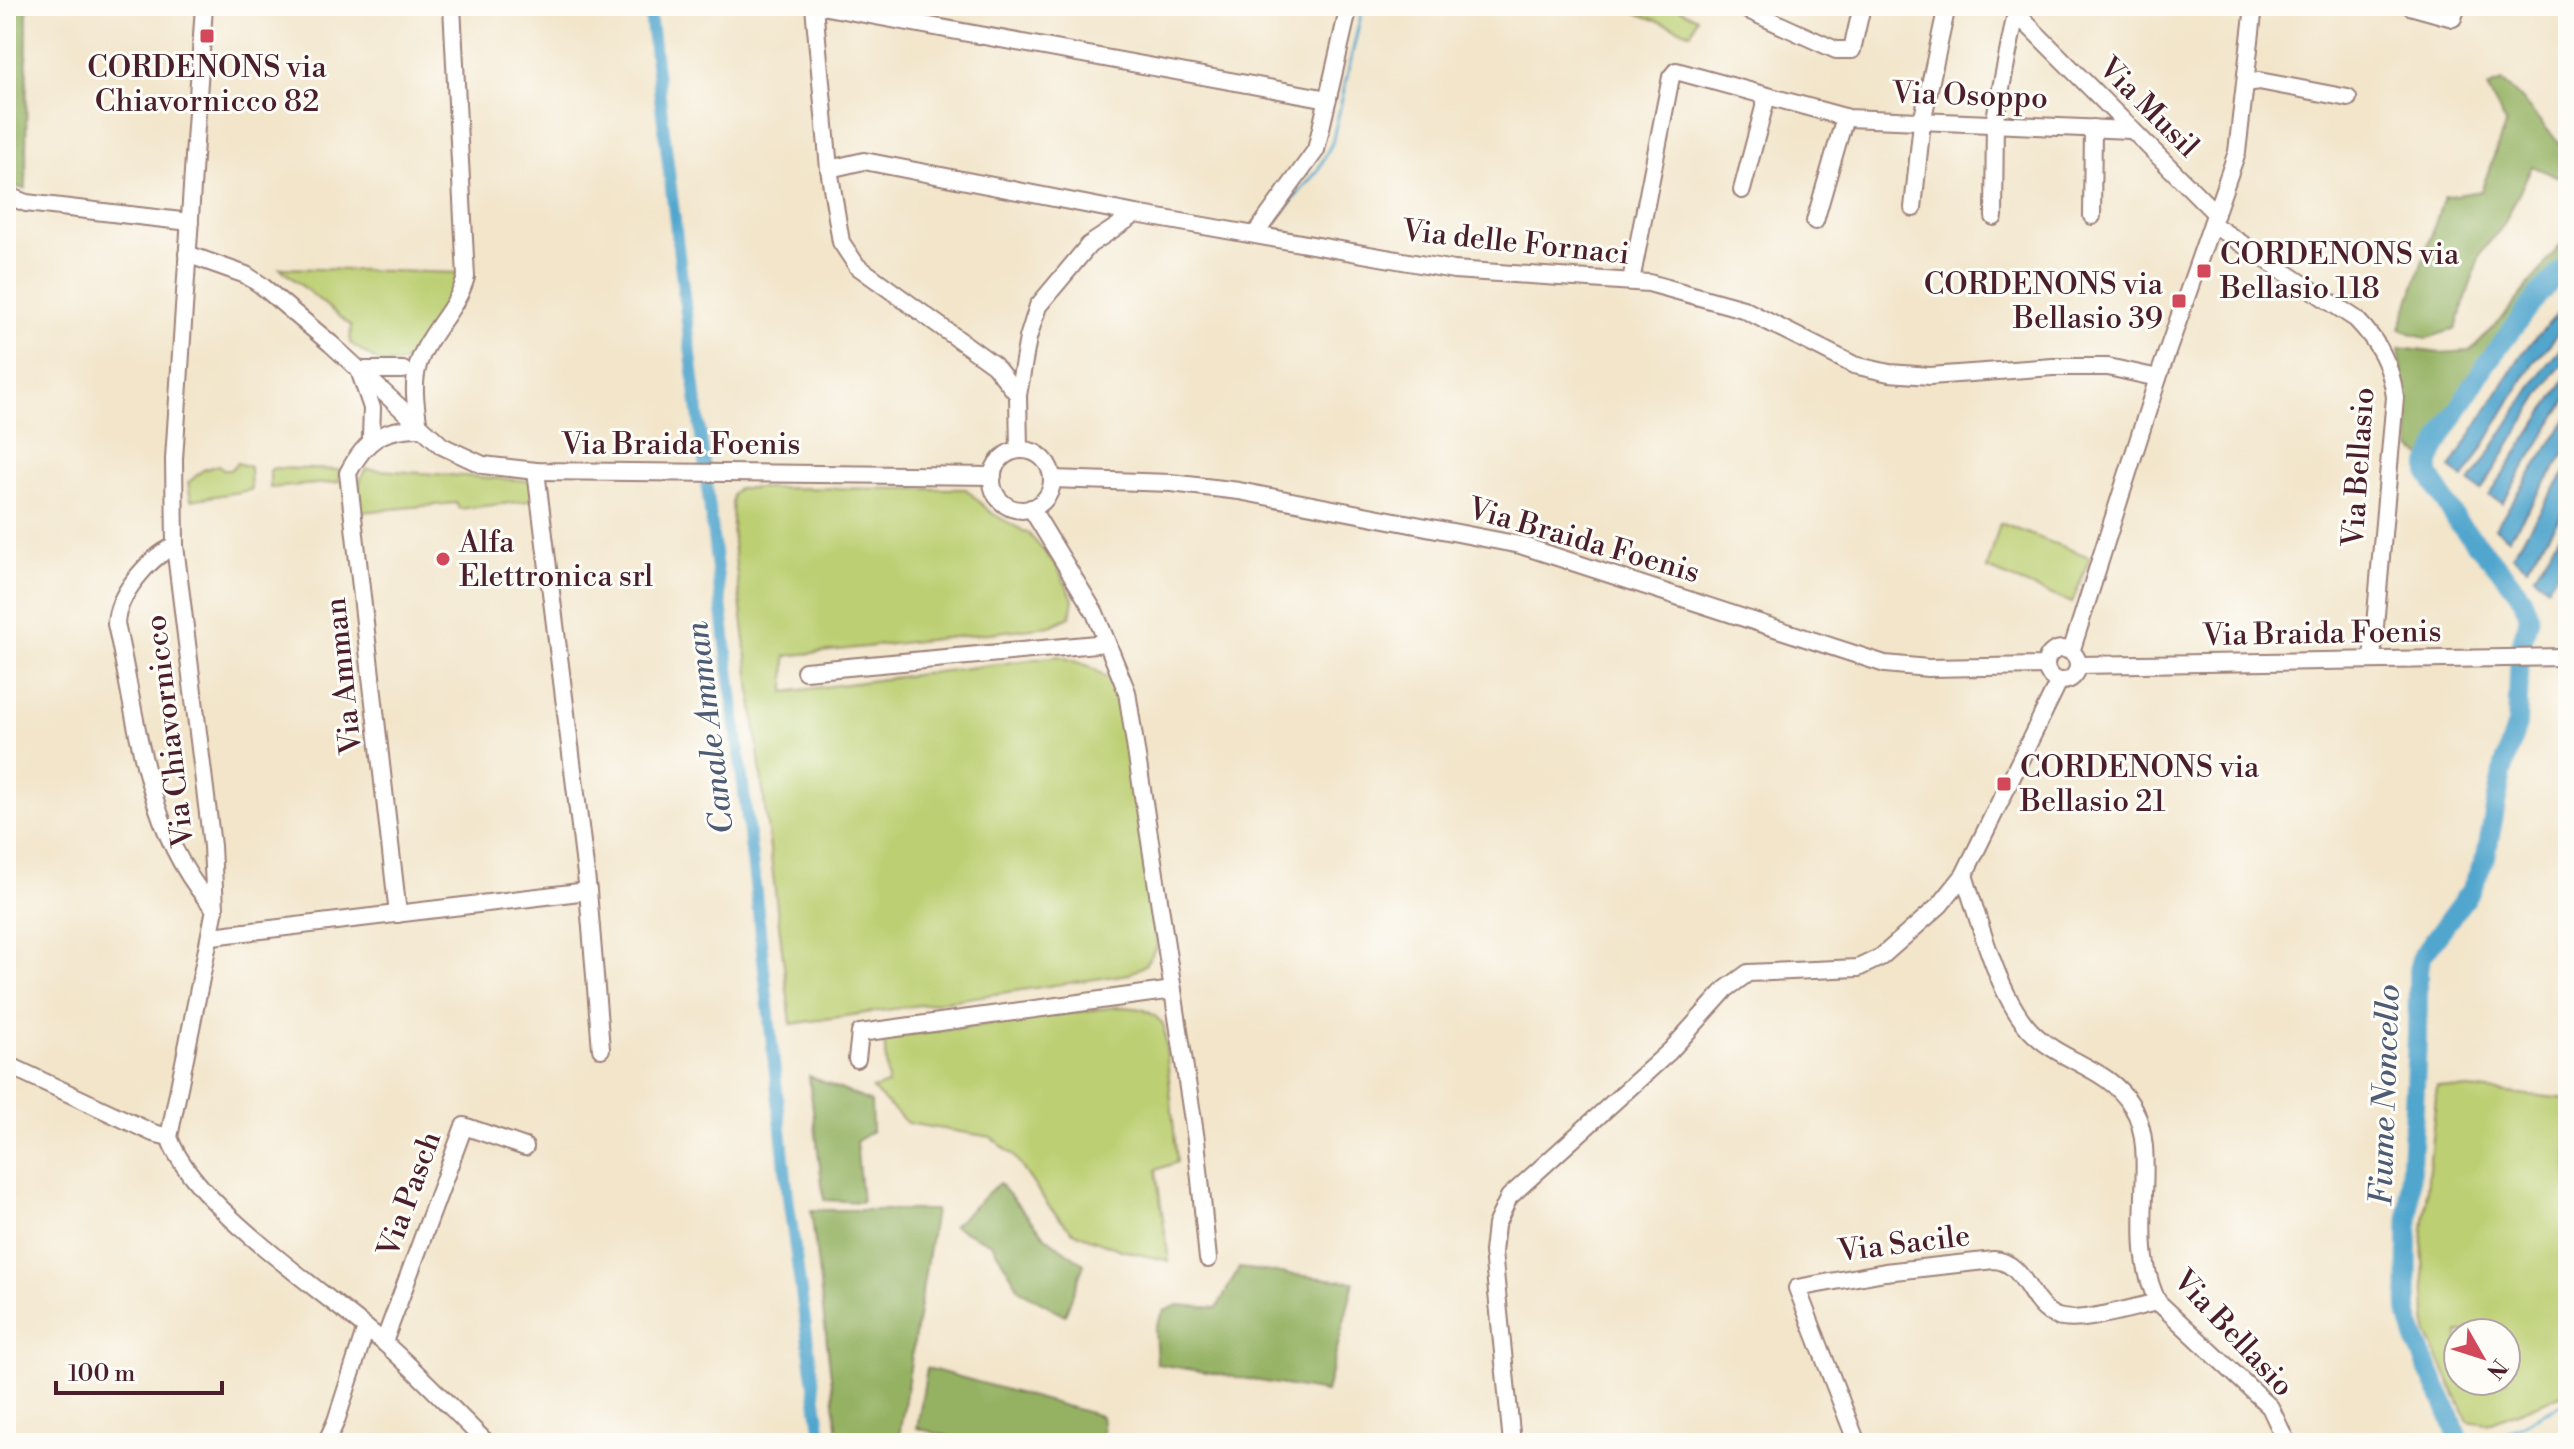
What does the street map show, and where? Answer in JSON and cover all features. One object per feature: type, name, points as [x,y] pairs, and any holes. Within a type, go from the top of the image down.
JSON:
[{"type":"street","name":"Via Chiavornicco","points":[[169,1137],[215,909],[212,846],[175,546],[174,459],[204,6]]},
{"type":"street","points":[[391,400],[462,293],[466,277],[452,6]]},
{"type":"street","points":[[814,6],[829,169],[841,242],[857,266],[994,365],[1018,395]]},
{"type":"street","points":[[821,6],[1328,99]]},
{"type":"street","points":[[1256,233],[1316,150],[1349,6]]},
{"type":"street","points":[[1739,6],[1836,50],[1852,50],[1862,6]]},
{"type":"street","points":[[1913,208],[1922,122],[1947,6]]},
{"type":"street","points":[[1512,1443],[1493,1252],[1496,1225],[1509,1197],[1670,1051],[1726,989],[1748,973],[1858,968],[1881,957],[1911,932],[1940,905],[1964,875],[2059,681],[2074,675],[2074,658],[2158,378],[2237,152],[2254,6]]},
{"type":"street","points":[[2410,6],[2453,18],[2457,6]]},
{"type":"street","points":[[1994,217],[1995,125],[2012,10]]},
{"type":"street","name":"Via Musil","points":[[2012,10],[2214,219]]},
{"type":"street","name":"Via Osoppo","points":[[1631,281],[1671,77],[1676,71],[1845,117],[2130,130]]},
{"type":"street","points":[[2246,83],[2259,81],[2348,98]]},
{"type":"street","points":[[1742,190],[1767,96]]},
{"type":"street","points":[[1815,221],[1845,117]]},
{"type":"street","points":[[2092,216],[2093,128]]},
{"type":"street","name":"Via delle Fornaci","points":[[829,169],[864,161],[1136,214],[1454,270],[1631,281],[1743,309],[1854,365],[1889,373],[1930,376],[2053,367],[2108,367],[2158,378]]},
{"type":"street","points":[[6,195],[26,203],[190,222]]},
{"type":"street","points":[[1019,450],[1018,395],[1028,338],[1038,306],[1089,245],[1136,214]]},
{"type":"street","name":"Via Bellasio","points":[[2214,219],[2356,319],[2375,338],[2392,374],[2395,397],[2372,660]]},
{"type":"street","points":[[187,254],[246,275],[261,285],[391,400]]},
{"type":"street","points":[[359,370],[411,367]]},
{"type":"street","points":[[359,370],[370,397],[376,430],[419,428],[411,367]]},
{"type":"street","points":[[391,400],[414,388]]},
{"type":"street","name":"Via Braida Foenis","points":[[391,400],[419,428],[468,460],[536,471],[993,476]]},
{"type":"street","name":"Via Amman","points":[[391,400],[393,417],[376,430],[348,473],[398,914]]},
{"type":"street","points":[[1019,450],[1044,460],[1052,479],[1048,496],[1031,508],[1017,509],[1005,504],[995,492],[993,476],[1002,459],[1019,450]]},
{"type":"street","points":[[536,471],[588,891],[601,1049]]},
{"type":"street","name":"Via Braida Foenis","points":[[1052,479],[1171,483],[1239,491],[1520,545],[1885,664],[1928,668],[2046,666]]},
{"type":"street","points":[[1031,508],[1095,613],[1127,692],[1196,1140],[1208,1259]]},
{"type":"street","name":"Via Chiavornicco","points":[[175,546],[158,556],[137,580],[119,608],[116,624],[161,825],[191,879],[215,909]]},
{"type":"street","points":[[805,671],[1107,643]]},
{"type":"street","points":[[2059,681],[2051,677],[2046,666],[2055,651],[2074,658]]},
{"type":"street","name":"Via Braida Foenis","points":[[2074,658],[2372,660],[2568,657]]},
{"type":"street","name":"Via Bellasio","points":[[1964,875],[1999,977],[2028,1028],[2046,1043],[2093,1067],[2133,1107],[2142,1137],[2142,1255],[2147,1282],[2158,1302],[2270,1407],[2287,1443]]},
{"type":"street","points":[[212,936],[588,891]]},
{"type":"street","points":[[857,1059],[860,1033],[1173,990]]},
{"type":"street","points":[[6,1064],[153,1133],[169,1137],[185,1168],[237,1223],[384,1342],[487,1443]]},
{"type":"street","name":"Via Pasch","points":[[384,1342],[464,1126],[525,1147]]},
{"type":"street","name":"Via Sacile","points":[[1857,1443],[1797,1288],[1837,1279],[1994,1260],[2007,1261],[2014,1267],[2044,1310],[2058,1317],[2072,1319],[2158,1302]]},
{"type":"street","points":[[326,1443],[366,1328]]},
{"type":"green space","points":[[6,6],[27,6],[26,189],[6,185]]},
{"type":"green space","points":[[1617,6],[1674,6],[1697,18],[1691,33]]},
{"type":"green space","points":[[2502,82],[2568,150],[2568,181],[2532,166],[2503,226],[2481,252],[2456,328],[2426,339],[2400,329],[2444,197],[2481,191],[2506,123],[2487,88]]},
{"type":"green space","points":[[2568,235],[2568,264],[2496,349],[2434,453],[2425,458],[2411,449],[2399,348],[2440,353],[2470,351],[2506,314]]},
{"type":"green space","points":[[280,268],[461,273],[454,291],[410,359],[398,364],[380,363],[350,343],[351,326]]},
{"type":"green space","points":[[237,463],[250,467],[251,490],[191,500],[188,483],[203,470],[219,465],[223,470],[230,470]]},
{"type":"green space","points":[[366,469],[532,481],[537,500],[459,509],[456,503],[361,512],[359,490]]},
{"type":"green space","points":[[270,470],[339,470],[339,482],[270,488]]},
{"type":"green space","points":[[738,488],[966,489],[990,512],[1029,534],[1056,565],[1073,599],[1070,617],[1050,626],[786,656],[785,692],[1059,656],[1089,666],[1109,679],[1136,749],[1157,946],[1145,965],[1129,974],[791,1024],[733,542],[732,495]]},
{"type":"green space","points":[[2000,523],[2090,557],[2072,603],[1987,569]]},
{"type":"green space","points":[[1116,1007],[1143,1010],[1154,1015],[1164,1026],[1177,1162],[1156,1170],[1169,1261],[1121,1250],[1073,1232],[1050,1208],[1014,1156],[991,1137],[907,1123],[872,1089],[888,1084],[884,1038]]},
{"type":"green space","points":[[809,1076],[871,1102],[872,1131],[856,1142],[862,1202],[824,1200]]},
{"type":"green space","points":[[2437,1086],[2568,1099],[2568,1392],[2487,1424],[2468,1421],[2457,1397],[2522,1397],[2522,1317],[2442,1317],[2442,1365],[2427,1333],[2422,1241]]},
{"type":"green space","points":[[999,1183],[1046,1237],[1084,1264],[1065,1315],[1020,1290],[992,1244],[953,1226]]},
{"type":"green space","points":[[811,1210],[935,1210],[898,1443],[839,1443]]},
{"type":"green space","points":[[1239,1268],[1354,1282],[1326,1392],[1157,1364],[1155,1328],[1164,1311],[1178,1305],[1217,1308]]},
{"type":"green space","points":[[927,1368],[1101,1416],[1104,1443],[973,1443],[917,1428]]},
{"type":"water","points":[[2568,302],[2568,323],[2533,363],[2464,479],[2450,468],[2523,352]]},
{"type":"water","points":[[2568,340],[2568,359],[2553,375],[2481,491],[2470,483],[2544,368]]},
{"type":"water","points":[[2568,375],[2568,397],[2502,503],[2489,496]]},
{"type":"water","points":[[2568,417],[2568,449],[2509,538],[2495,528]]},
{"type":"water","points":[[2568,468],[2568,505],[2527,567],[2512,555]]},
{"type":"water","points":[[2568,522],[2568,556],[2548,587],[2534,576]]},
{"type":"waterway","name":"Canale Amman","points":[[649,6],[756,893],[789,1205],[822,1443]]},
{"type":"waterway","points":[[1282,213],[1318,170],[1332,143],[1363,6]]},
{"type":"waterway","name":"Fiume Noncello","points":[[2459,1443],[2418,1344],[2408,1310],[2408,1225],[2418,970],[2422,956],[2471,890],[2486,856],[2502,773],[2517,724],[2520,650],[2529,616],[2522,598],[2505,575],[2458,523],[2429,475],[2429,465],[2442,436],[2486,364],[2539,294],[2568,264]]},
{"type":"waterway","points":[[2486,1443],[2568,1401]]},
{"type":"waterway","points":[[2514,1428],[2519,1443]]},
{"type":"place","name":"CORDENONS via Chiavornicco 82","points":[[207,36]]},
{"type":"place","name":"CORDENONS via Bellasio 118","points":[[2204,271]]},
{"type":"place","name":"CORDENONS via Bellasio 39","points":[[2179,301]]},
{"type":"place","name":"Alfa Elettronica srl","points":[[443,559]]},
{"type":"place","name":"CORDENONS via Bellasio 21","points":[[2004,784]]}]
